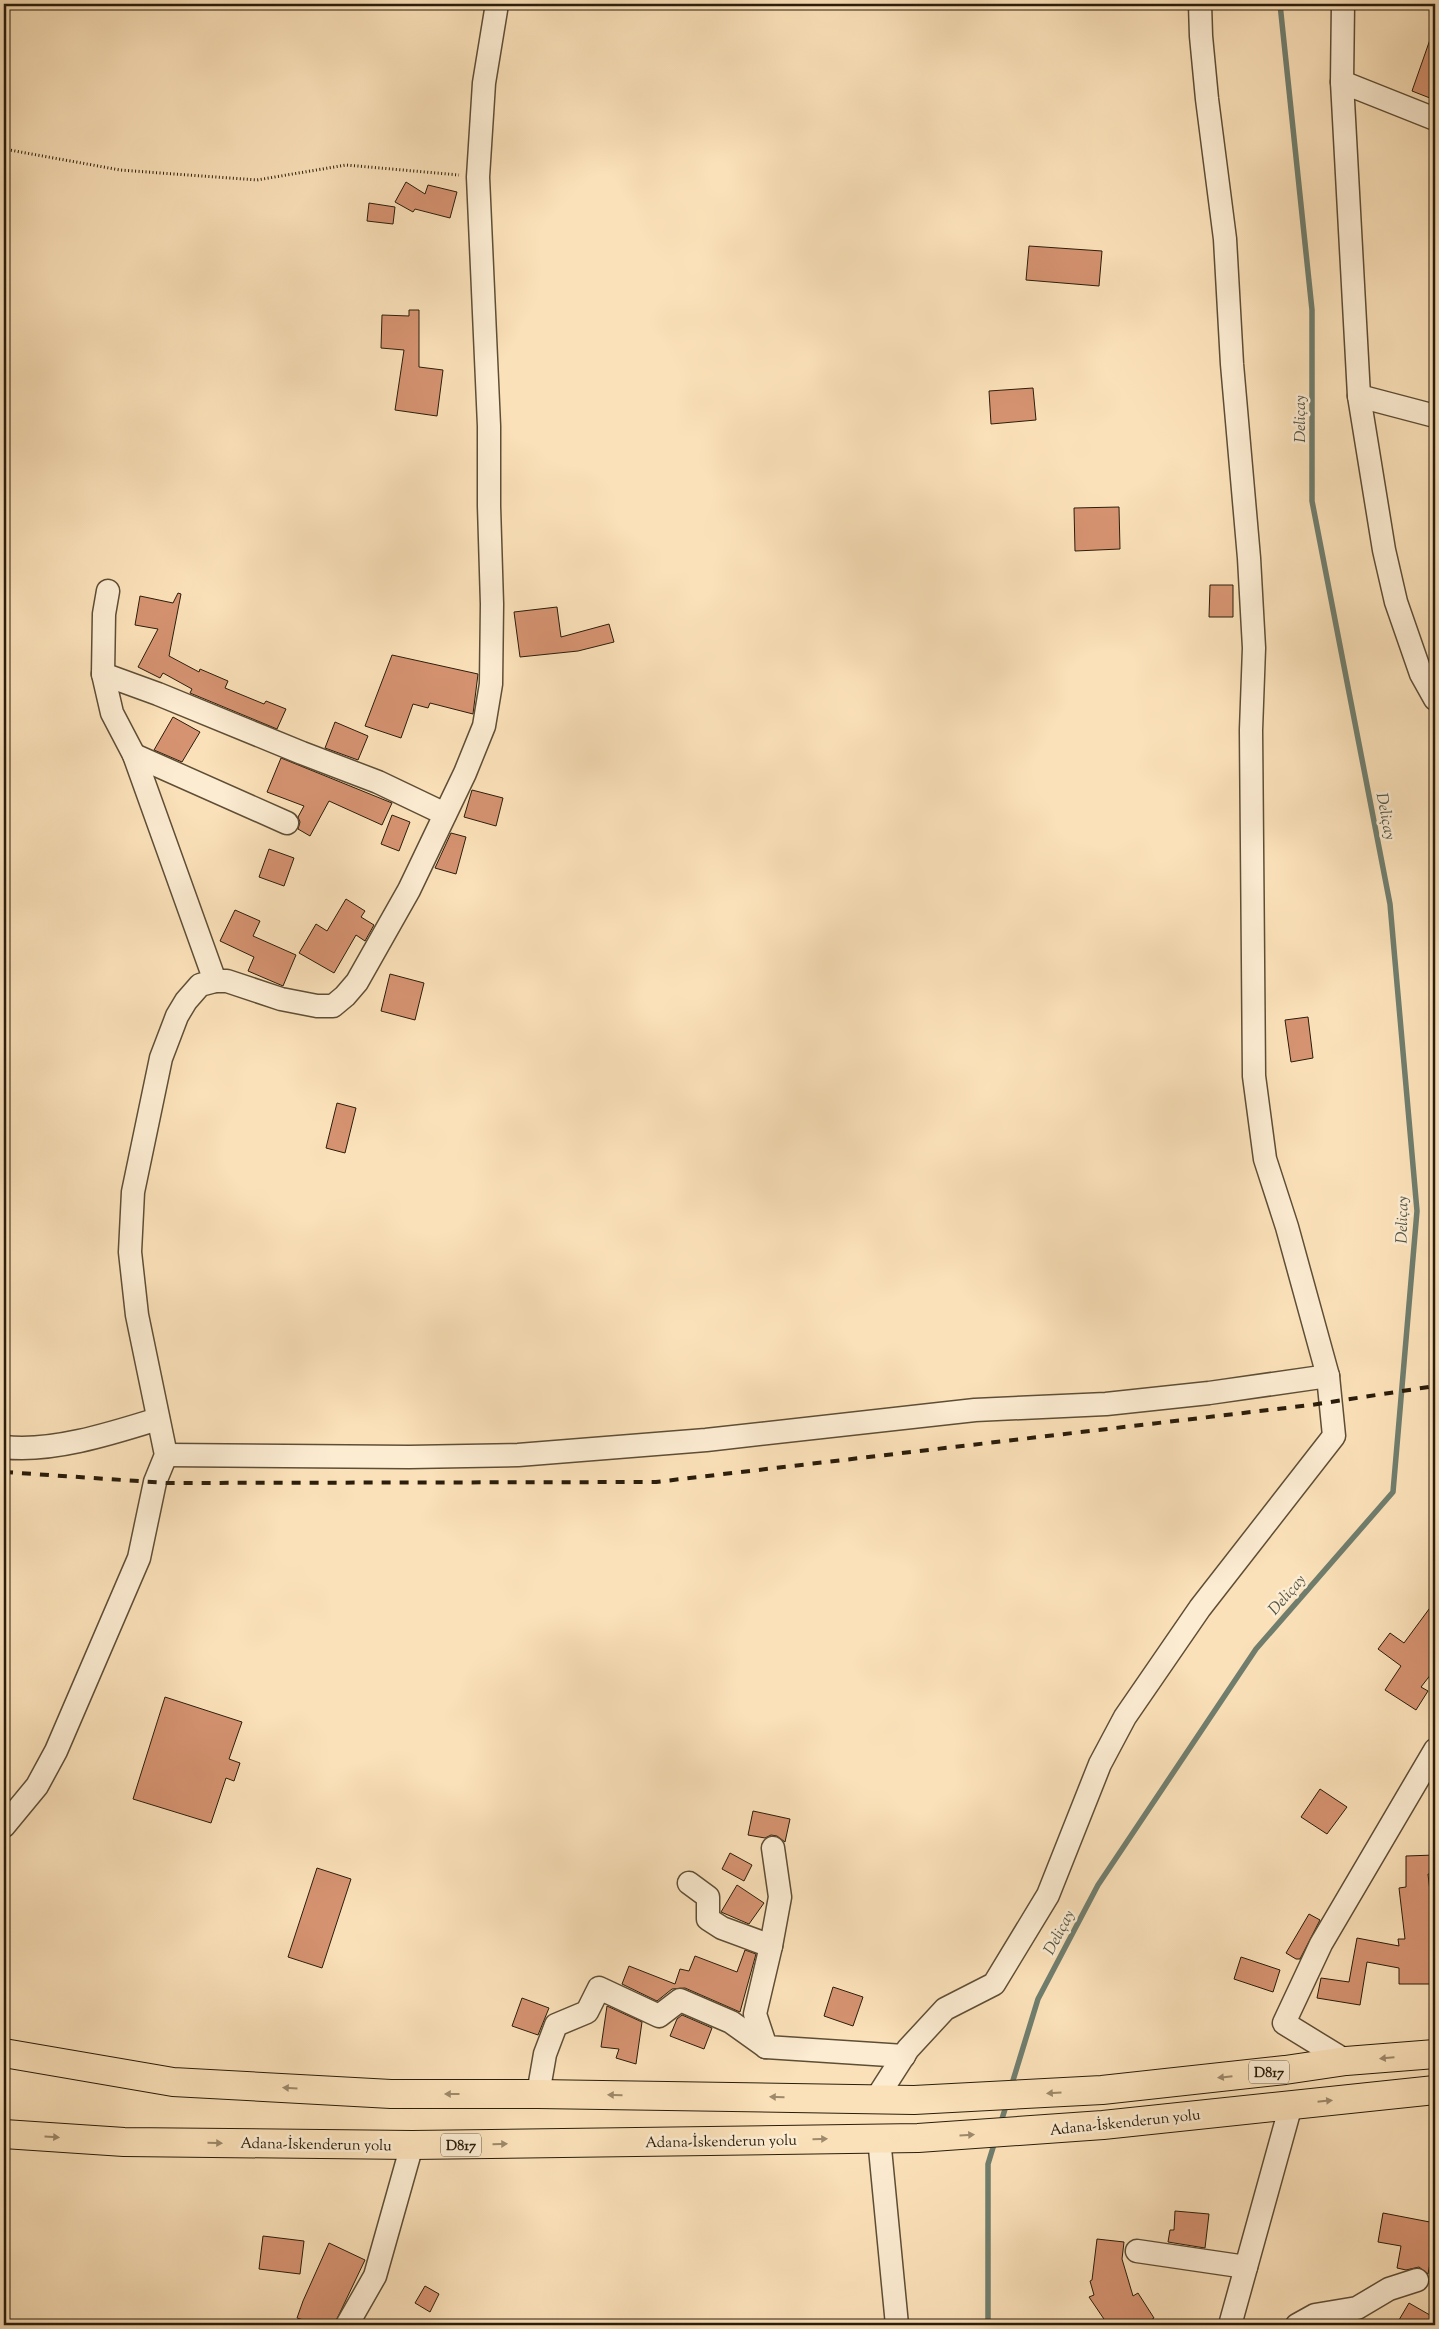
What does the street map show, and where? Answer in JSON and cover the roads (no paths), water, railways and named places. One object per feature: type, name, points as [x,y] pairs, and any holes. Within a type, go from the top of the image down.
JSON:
[{"type":"highway","name":"D817","points":[[4,2054],[173,2082],[391,2094],[538,2094],[914,2100],[1102,2090],[1275,2071],[1346,2061],[1435,2054]]},
{"type":"highway","name":"Adana-İskenderun yolu","points":[[4,2134],[124,2142],[412,2145],[918,2138],[1103,2125],[1435,2090]]},
{"type":"street","points":[[4,1826],[37,1786],[56,1751],[139,1558],[155,1482],[166,1455],[137,1315],[130,1252],[133,1192],[161,1058],[177,1016],[186,1001],[200,985],[215,981],[226,981],[246,986],[280,999],[317,1006],[333,1006],[357,982],[409,890],[484,726],[491,684],[489,426],[478,177],[484,83],[497,4]]},
{"type":"street","points":[[876,2099],[904,2056],[945,2010],[994,1984],[1048,1895],[1100,1764],[1125,1717],[1200,1608],[1334,1436],[1328,1376],[1287,1228],[1265,1159],[1254,1076],[1251,749],[1253,638],[1249,558],[1232,364],[1225,239],[1206,90],[1200,4]]},
{"type":"street","points":[[1343,4],[1342,82],[1359,396],[1384,550],[1396,602],[1421,674],[1435,699]]},
{"type":"street","points":[[1342,82],[1435,119]]},
{"type":"street","points":[[1359,396],[1435,416]]},
{"type":"street","points":[[108,591],[104,614],[103,674],[112,713],[134,755],[215,981]]},
{"type":"street","points":[[103,674],[378,782],[445,814]]},
{"type":"street","points":[[134,755],[287,823]]},
{"type":"street","points":[[166,1455],[409,1457],[518,1455],[706,1440],[975,1410],[1106,1404],[1209,1393],[1328,1376]]},
{"type":"street","points":[[4,1447],[25,1450],[113,1433],[158,1419]]},
{"type":"street","points":[[1346,2061],[1284,2023],[1321,1944],[1434,1756]]},
{"type":"street","points":[[766,2047],[755,2014],[780,1897],[773,1848]]},
{"type":"street","points":[[689,1883],[708,1897],[708,1919],[722,1928],[771,1946]]},
{"type":"street","points":[[538,2094],[545,2054],[556,2025],[587,2012],[599,1988],[659,2016],[680,2000],[730,2022],[766,2047],[904,2056]]},
{"type":"street","points":[[1230,2325],[1291,2105]]},
{"type":"street","points":[[879,2138],[897,2325]]},
{"type":"street","points":[[347,2325],[375,2276],[412,2145]]},
{"type":"street","points":[[1137,2251],[1246,2267]]},
{"type":"street","points":[[1312,2322],[1362,2316],[1389,2289],[1417,2280]]},
{"type":"waterway","name":"Deliçay","points":[[1011,2087],[1038,1999],[1098,1885],[1256,1649],[1393,1492],[1417,1211],[1390,904],[1312,501],[1312,310],[1280,4]]},
{"type":"waterway","name":"Deliçay","points":[[1000,2125],[1007,2103]]},
{"type":"waterway","name":"Deliçay","points":[[988,2325],[988,2164],[995,2141]]},
{"type":"railway","points":[[4,1472],[167,1483],[656,1482],[1311,1405],[1435,1386]]}]
